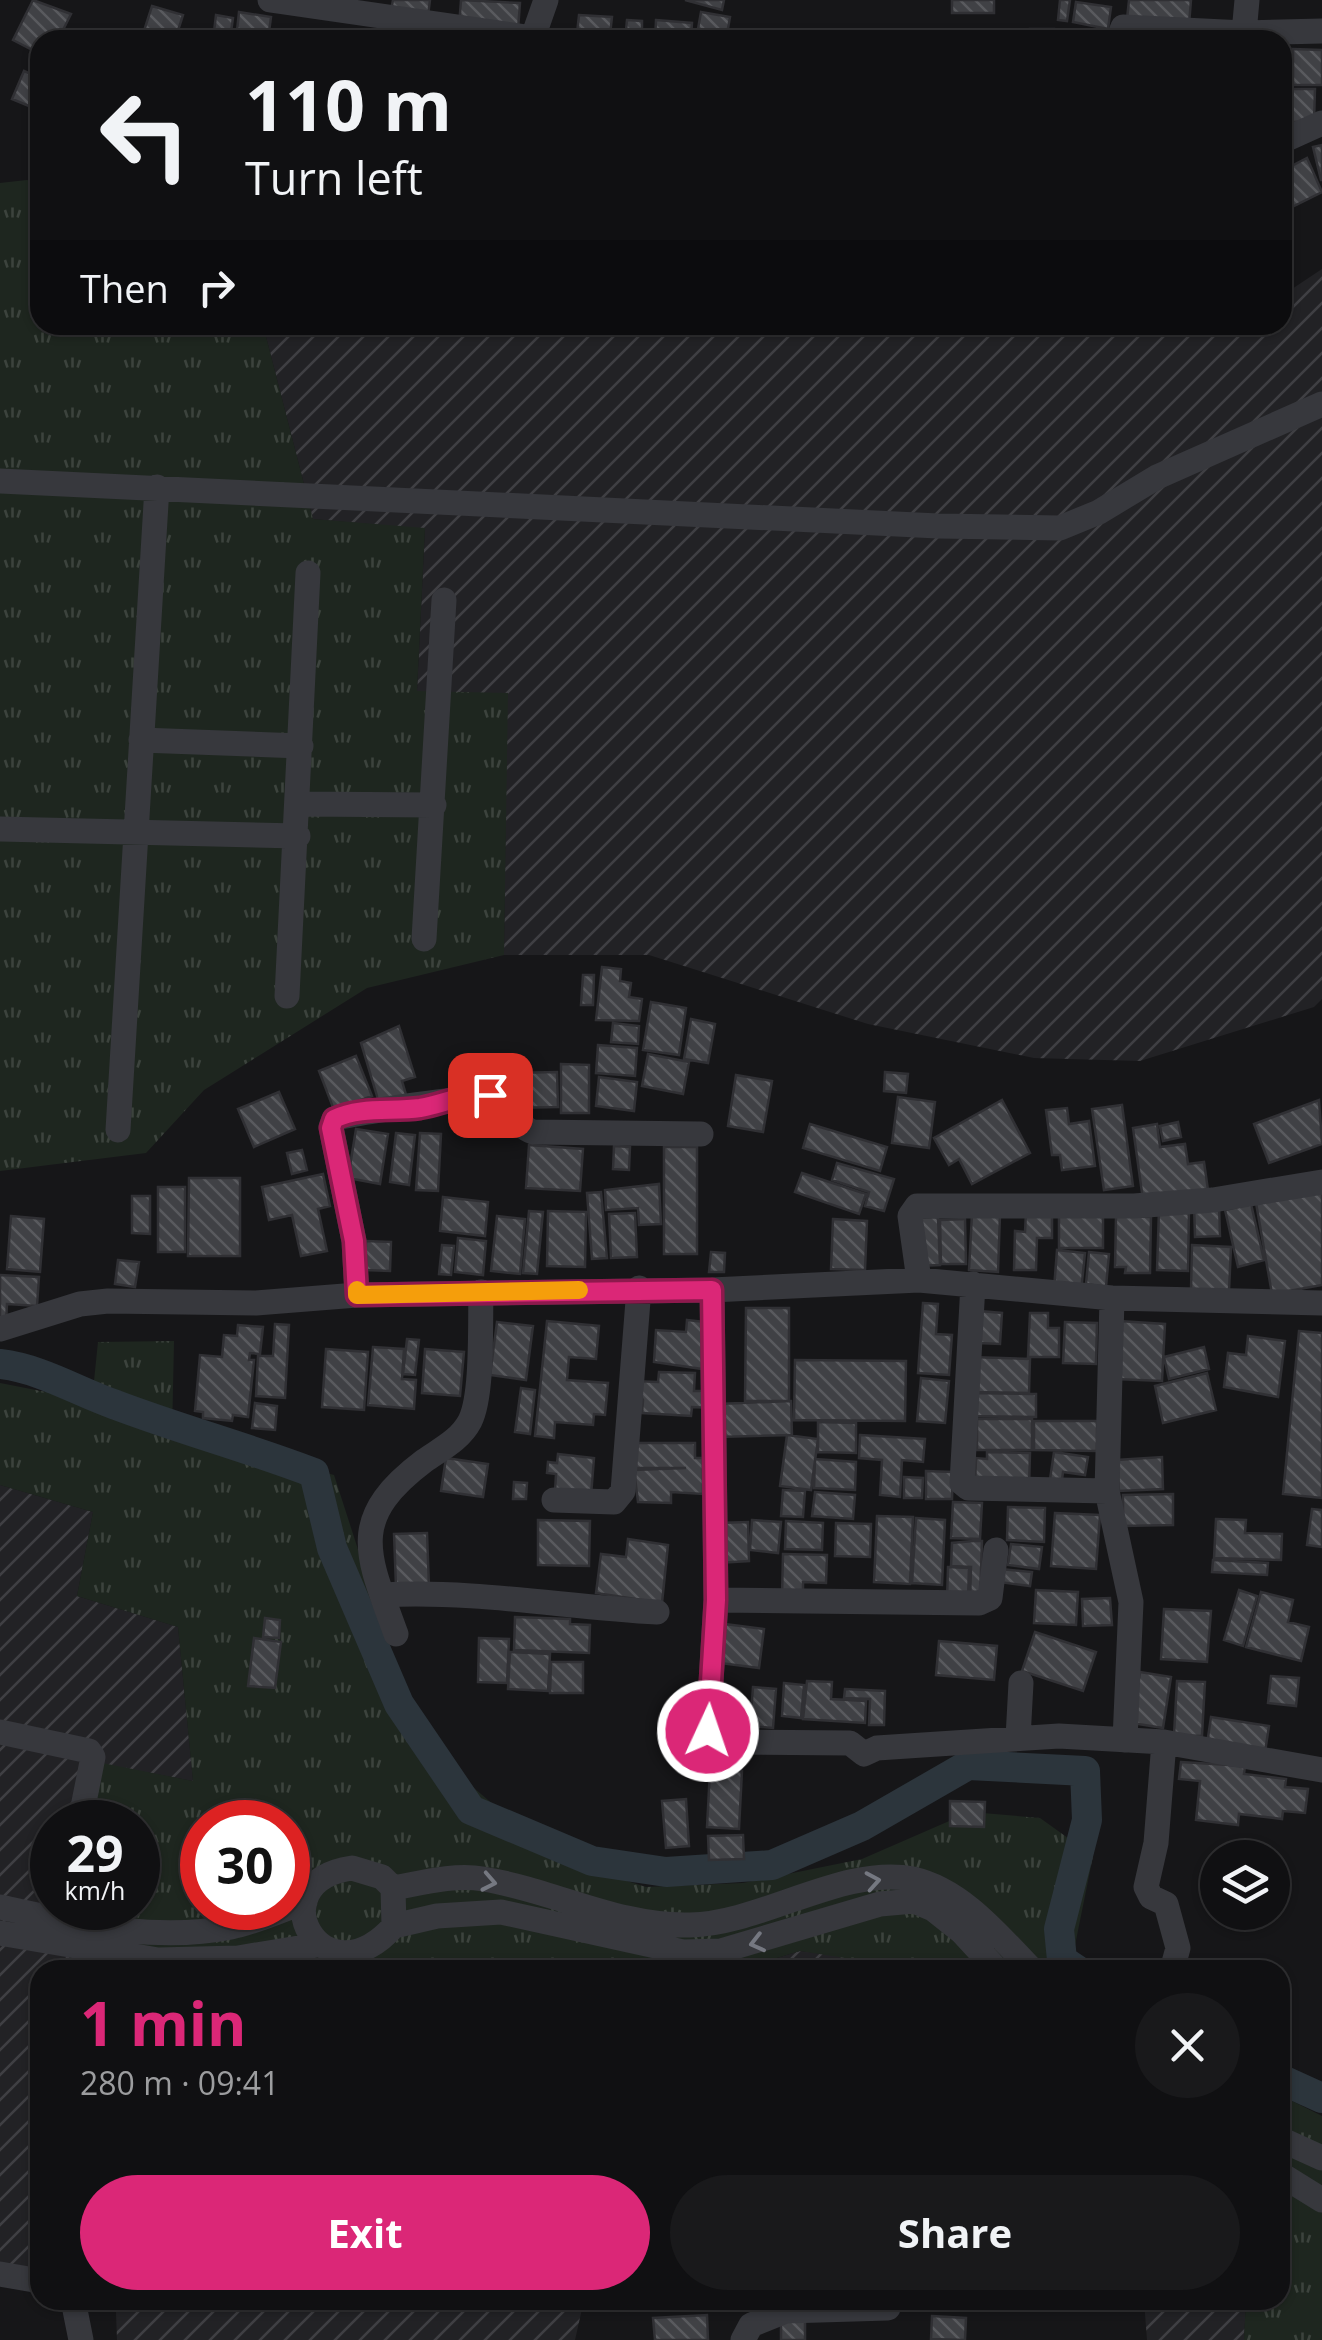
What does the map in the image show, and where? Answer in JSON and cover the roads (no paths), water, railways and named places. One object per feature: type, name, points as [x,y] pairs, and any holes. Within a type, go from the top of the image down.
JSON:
[{"type":"street","points":[[270,0],[472,30]]},
{"type":"street","points":[[535,30],[546,0]]},
{"type":"street","points":[[1244,30],[1246,0]]},
{"type":"street","points":[[1122,30],[1184,30]]},
{"type":"street","points":[[1292,32],[1322,31]]},
{"type":"street","points":[[1292,136],[1322,123]]},
{"type":"street","points":[[0,481],[156,487],[252,496],[1060,528],[1099,512],[1176,468],[1322,404]]},
{"type":"street","points":[[118,1130],[156,487]]},
{"type":"street","points":[[287,996],[300,804],[308,572]]},
{"type":"street","points":[[424,939],[444,600]]},
{"type":"street","points":[[141,740],[301,746]]},
{"type":"street","points":[[300,804],[434,805]]},
{"type":"street","points":[[0,829],[298,836]]},
{"type":"street","points":[[357,1295],[354,1241],[331,1128],[334,1119],[347,1112],[422,1108],[480,1094],[500,1100],[526,1130],[533,1132],[701,1134]]},
{"type":"street","points":[[918,1280],[910,1216],[917,1206],[1134,1206],[1212,1200],[1322,1182]]},
{"type":"street","points":[[0,1329],[80,1304],[256,1303],[357,1295],[639,1288],[712,1290],[918,1280],[1112,1298],[1322,1302]]},
{"type":"street","points":[[973,1284],[962,1483],[968,1488],[1107,1491]]},
{"type":"street","points":[[554,1500],[614,1502],[624,1492],[639,1288]]},
{"type":"street","points":[[712,1290],[716,1600],[708,1731],[714,1742],[850,1743],[864,1754],[877,1748],[1018,1738],[1124,1740],[1164,1742],[1322,1770]]},
{"type":"street","points":[[396,1634],[370,1554],[377,1508],[390,1488],[458,1438],[471,1419],[481,1292]]},
{"type":"street","points":[[1112,1298],[1107,1491],[1131,1602],[1124,1740]]},
{"type":"street","points":[[716,1600],[979,1603],[990,1598],[996,1550]]},
{"type":"street","points":[[382,1594],[492,1596],[564,1607],[658,1612]]},
{"type":"street","points":[[1018,1738],[1021,1683]]},
{"type":"street","points":[[0,1732],[89,1751],[93,1757],[84,1800]]},
{"type":"street","points":[[1164,1742],[1156,1843],[1146,1887],[1151,1897],[1166,1904],[1177,1936],[1173,1960]]},
{"type":"street","points":[[310,1892],[337,1870],[367,1870],[392,1888],[484,1879],[609,1915],[686,1926],[720,1922],[866,1881],[914,1880],[973,1911],[1022,1960]]},
{"type":"street","points":[[392,1888],[394,1926]]},
{"type":"street","points":[[808,1897],[822,1924]]},
{"type":"street","points":[[80,1930],[117,1943],[204,1960],[317,1945],[351,1953],[382,1939],[394,1926],[436,1916],[502,1912],[684,1952],[721,1951],[880,1904],[914,1901],[932,1909],[962,1932],[988,1960]]},
{"type":"street","points":[[0,1907],[30,1915]]},
{"type":"street","points":[[0,1933],[30,1928]]},
{"type":"street","points":[[117,1943],[213,1930]]},
{"type":"street","points":[[309,1930],[317,1945]]},
{"type":"street","points":[[1290,2144],[1322,2158]]},
{"type":"street","points":[[1290,2180],[1322,2200]]},
{"type":"street","points":[[0,2274],[30,2279]]},
{"type":"street","points":[[75,2310],[81,2340]]},
{"type":"street","points":[[743,2340],[750,2324],[786,2311],[820,2310]]},
{"type":"waterway","points":[[0,1364],[45,1375],[141,1414],[314,1473],[332,1548],[399,1704],[471,1810],[592,1861],[666,1872],[772,1865],[862,1826],[968,1765],[1085,1771],[1087,1820],[1059,1929],[1062,1960]]},
{"type":"waterway","points":[[1290,2084],[1322,2098]]}]
